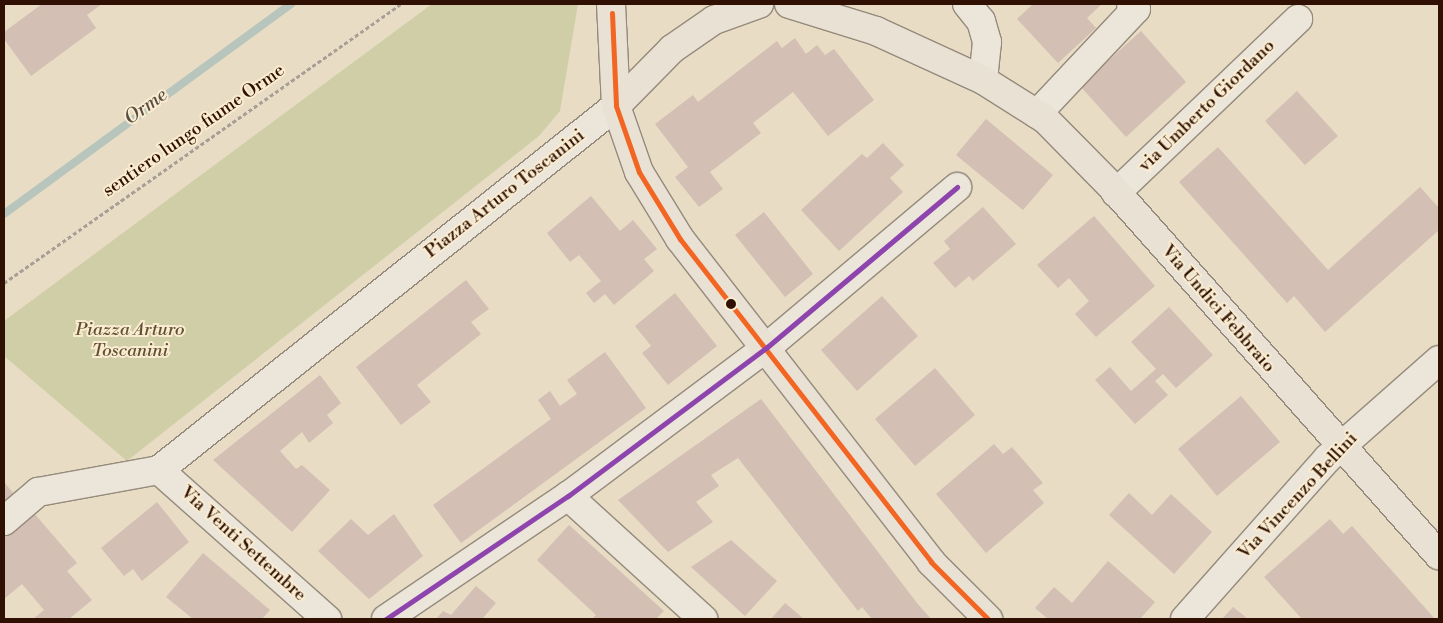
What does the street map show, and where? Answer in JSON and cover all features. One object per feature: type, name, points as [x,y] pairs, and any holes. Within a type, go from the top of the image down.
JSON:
[{"type":"main road","points":[[611,4],[616,106],[640,172],[680,239],[931,562],[988,619]]},
{"type":"main road","points":[[616,106],[672,49],[714,20],[759,4]]},
{"type":"main road","name":"Via Undici Febbraio","points":[[789,4],[876,31],[983,80],[1037,114],[1116,193],[1439,556]]},
{"type":"street","points":[[966,4],[981,21],[987,42],[983,80]]},
{"type":"street","points":[[1037,114],[1136,9],[1131,4]]},
{"type":"street","name":"via Umberto Giordano","points":[[1116,193],[1298,19]]},
{"type":"street","name":"Piazza Arturo Toscanini","points":[[159,470],[616,106]]},
{"type":"street","points":[[386,619],[568,496],[766,348],[957,187]]},
{"type":"street","name":"Via Vincenzo Bellini","points":[[1186,619],[1340,446],[1439,360]]},
{"type":"street","points":[[4,521],[38,492],[159,470]]},
{"type":"street","name":"Via Venti Settembre","points":[[159,470],[318,616]]},
{"type":"street","points":[[568,496],[703,619]]},
{"type":"path","name":"sentiero lungo fiume Orme","points":[[4,283],[401,4]]},
{"type":"green space","name":"Piazza Arturo Toscanini","points":[[432,4],[578,4],[560,111],[539,136],[127,461],[4,356],[4,321]]},
{"type":"building","points":[[42,4],[102,4],[87,15],[96,28],[31,76],[4,39],[4,32]]},
{"type":"building","points":[[1033,4],[1102,4],[1087,18],[1096,28],[1058,63],[1017,19]]},
{"type":"building","points":[[1141,31],[1186,82],[1126,137],[1080,86]]},
{"type":"building","points":[[795,38],[806,54],[817,45],[825,55],[834,49],[874,100],[828,136],[793,92],[753,123],[761,133],[710,172],[723,189],[699,207],[675,177],[688,167],[655,124],[693,95],[698,102],[777,41],[782,48]]},
{"type":"building","points":[[1297,91],[1338,136],[1305,165],[1265,121]]},
{"type":"building","points":[[986,119],[1053,175],[1023,210],[956,155]]},
{"type":"building","points":[[883,143],[904,165],[890,178],[903,192],[839,251],[801,210],[862,154],[867,158]]},
{"type":"building","points":[[1218,147],[1328,270],[1420,187],[1439,208],[1439,230],[1325,332],[1294,296],[1287,303],[1179,182]]},
{"type":"building","points":[[591,196],[620,231],[633,220],[657,249],[644,259],[654,271],[614,305],[605,294],[594,303],[586,293],[601,281],[579,255],[570,262],[547,233]]},
{"type":"building","points":[[983,207],[1016,244],[973,281],[969,276],[955,288],[933,263],[950,249],[944,241]]},
{"type":"building","points":[[764,212],[813,274],[785,297],[735,235]]},
{"type":"building","points":[[1094,216],[1155,286],[1096,337],[1075,314],[1089,301],[1069,278],[1058,288],[1037,265]]},
{"type":"building","points":[[466,280],[489,309],[471,322],[481,334],[417,385],[431,402],[401,425],[356,367]]},
{"type":"building","points":[[675,293],[717,346],[668,385],[642,353],[651,346],[635,326]]},
{"type":"building","points":[[882,296],[918,336],[857,391],[821,350]]},
{"type":"building","points":[[1169,307],[1213,355],[1176,388],[1163,374],[1155,381],[1168,395],[1135,424],[1095,380],[1110,367],[1131,391],[1156,369],[1131,342]]},
{"type":"building","points":[[605,352],[646,408],[461,543],[433,505],[551,419],[538,400],[550,391],[560,406],[577,394],[567,380]]},
{"type":"building","points":[[935,368],[975,415],[915,466],[875,419]]},
{"type":"building","points":[[320,375],[341,403],[327,415],[333,423],[309,443],[302,432],[280,451],[296,469],[302,465],[330,490],[292,532],[213,460]]},
{"type":"building","points":[[1241,396],[1280,442],[1217,496],[1178,449]]},
{"type":"building","points":[[761,399],[931,619],[872,619],[862,607],[858,611],[738,458],[711,475],[719,486],[696,502],[713,522],[668,552],[618,500]]},
{"type":"building","points":[[994,444],[1003,454],[1012,447],[1043,483],[1033,490],[1044,503],[986,553],[936,494]]},
{"type":"building","points":[[4,482],[14,494],[4,502]]},
{"type":"building","points":[[1129,493],[1152,515],[1171,494],[1212,532],[1174,574],[1109,515]]},
{"type":"building","points":[[157,502],[189,542],[142,581],[133,569],[124,576],[101,548]]},
{"type":"building","points":[[33,512],[77,563],[67,571],[92,600],[69,619],[33,619],[44,610],[22,584],[4,599],[4,537]]},
{"type":"building","points":[[394,514],[423,556],[369,599],[318,551],[351,519],[368,535]]},
{"type":"building","points":[[1330,519],[1343,534],[1352,526],[1435,619],[1302,619],[1264,577]]},
{"type":"building","points":[[569,525],[664,611],[656,619],[592,619],[596,615],[537,560]]},
{"type":"building","points":[[731,540],[777,581],[745,616],[691,567]]},
{"type":"building","points":[[203,553],[270,610],[262,619],[193,619],[166,597]]},
{"type":"building","points":[[1108,561],[1155,602],[1140,619],[1048,619],[1035,608],[1054,587],[1072,603]]},
{"type":"building","points":[[476,586],[496,603],[482,619],[436,619],[443,611],[451,615]]},
{"type":"building","points":[[785,603],[804,619],[771,619]]},
{"type":"building","points":[[1233,607],[1248,619],[1222,619]]},
{"type":"waterway","name":"Orme","points":[[4,214],[291,4]]},
{"type":"transit line","points":[[612,13],[616,106],[639,172],[680,239],[931,562],[988,619]]},
{"type":"transit line","points":[[386,619],[568,496],[766,348],[957,187]]}]
